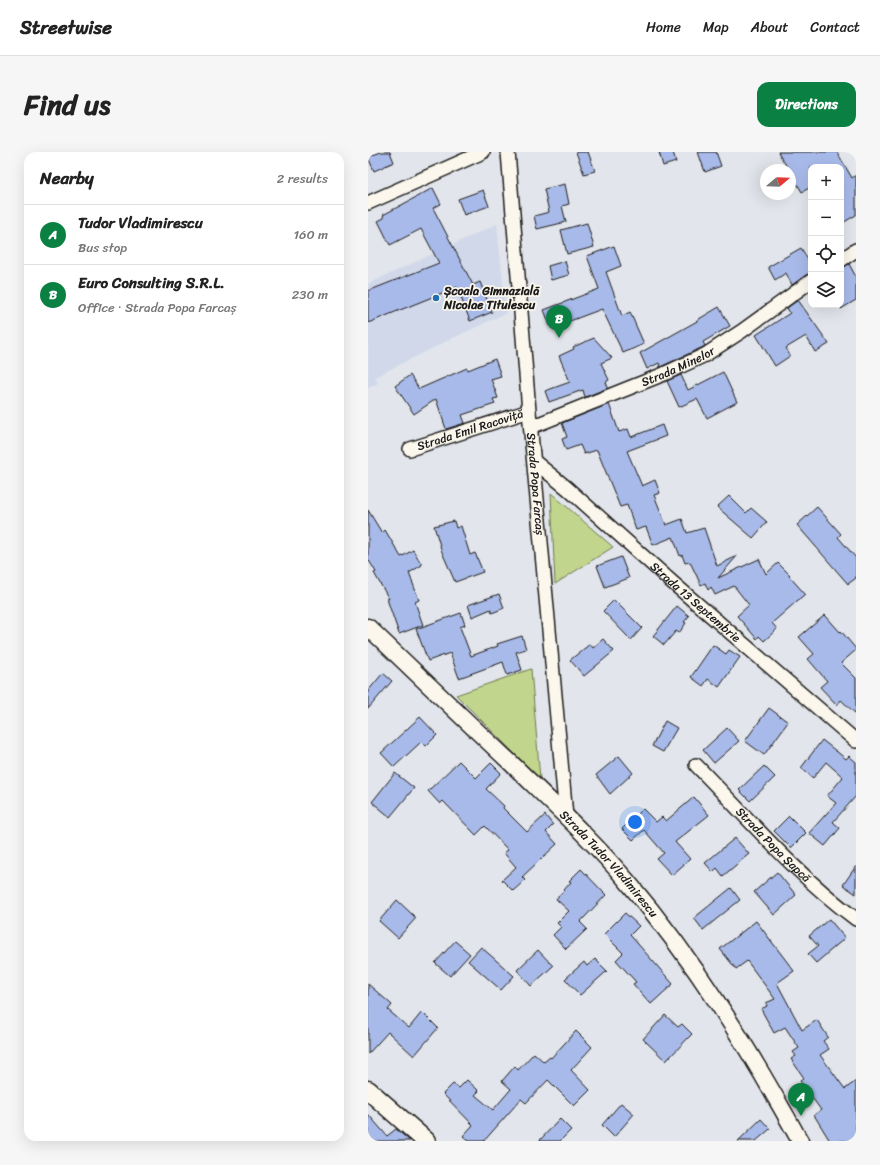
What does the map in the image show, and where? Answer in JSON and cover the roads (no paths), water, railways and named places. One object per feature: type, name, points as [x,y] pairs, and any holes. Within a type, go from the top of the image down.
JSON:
[{"type":"main road","points":[[368,1090],[426,1141]]},
{"type":"street","points":[[368,203],[483,152]]},
{"type":"street","name":"Strada Popa Farcaș","points":[[508,152],[529,411],[535,462],[566,816]]},
{"type":"street","points":[[844,258],[856,250]]},
{"type":"street","name":"Strada Minelor","points":[[531,427],[664,374],[705,355],[742,332],[808,283]]},
{"type":"street","name":"Strada Emil Racoviță","points":[[410,449],[529,411]]},
{"type":"street","name":"Strada 13 Septembrie","points":[[535,462],[567,488],[673,583],[856,742]]},
{"type":"street","name":"Strada Tudor Vladimirescu","points":[[368,627],[566,816],[627,880],[685,956],[755,1061],[800,1141]]},
{"type":"street","name":"Strada Popa Șapcă","points":[[696,765],[788,860],[833,902],[856,919]]},
{"type":"place","name":"Școala Gimnazială Nicolae Titulescu","points":[[436,298]]},
{"type":"place","name":"Euro Consulting S.R.L.","points":[[559,338]]},
{"type":"place","name":"Tudor Vladimirescu","points":[[801,1116]]}]
